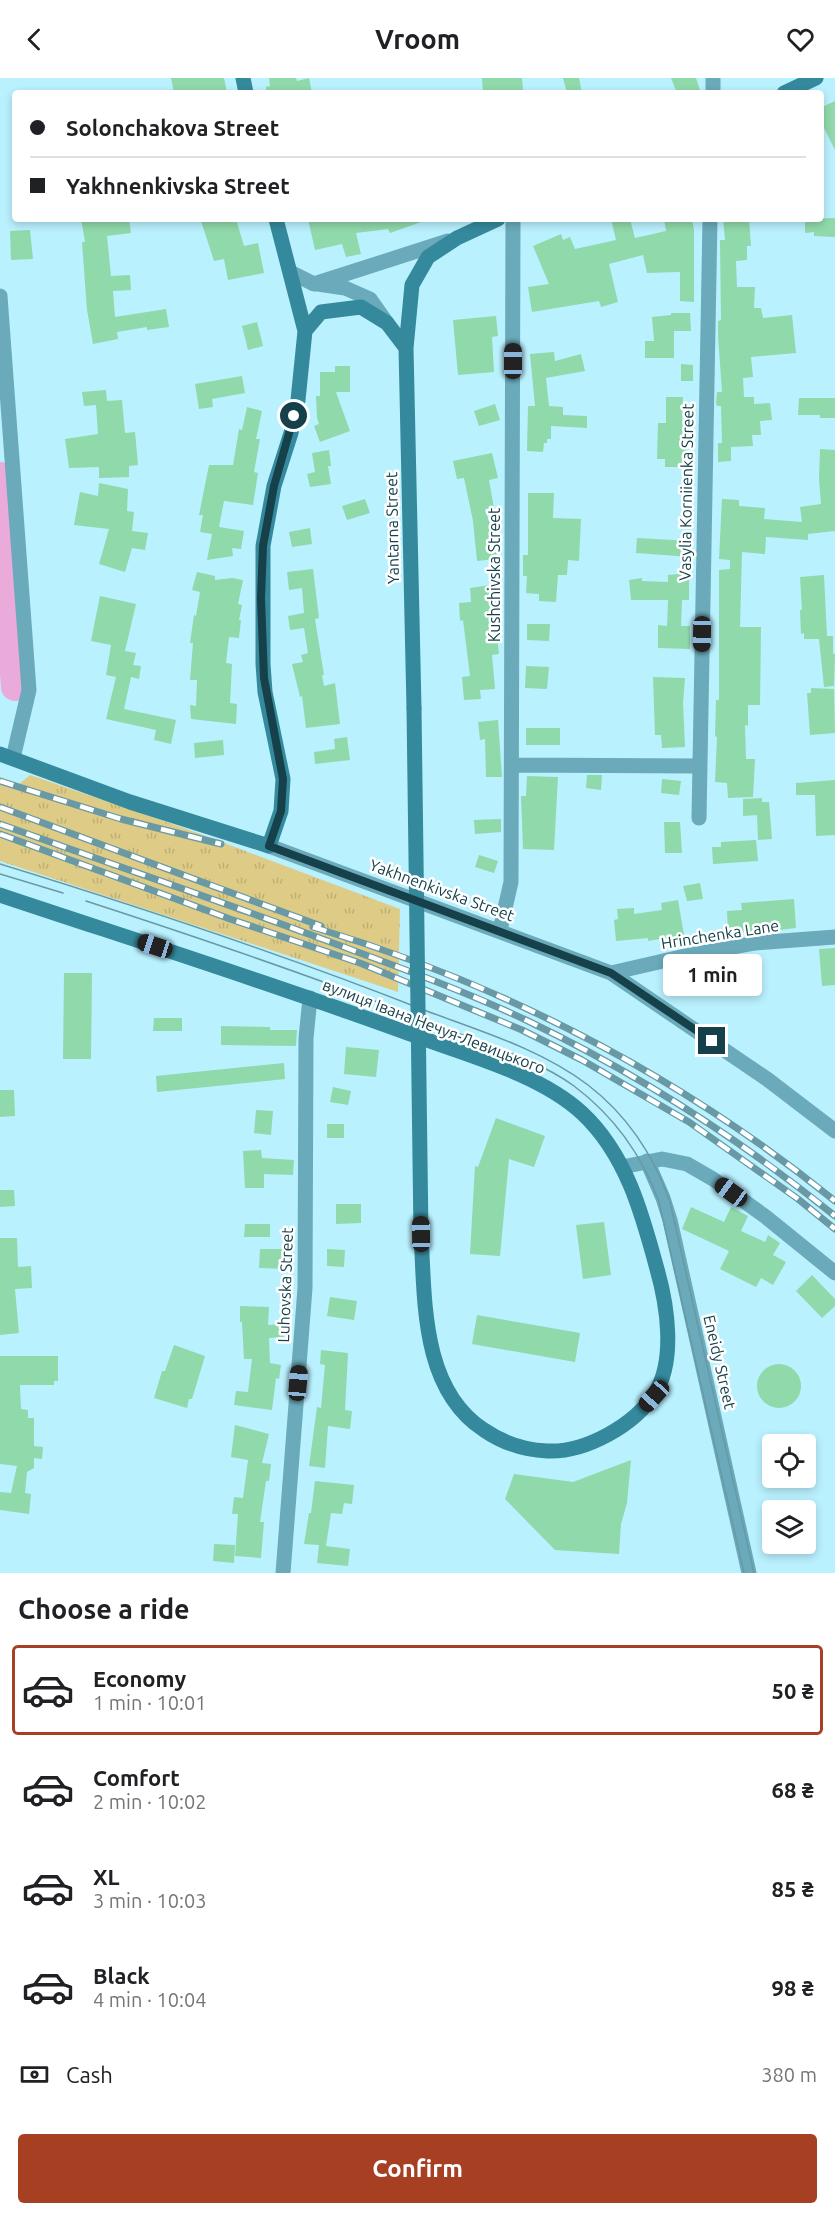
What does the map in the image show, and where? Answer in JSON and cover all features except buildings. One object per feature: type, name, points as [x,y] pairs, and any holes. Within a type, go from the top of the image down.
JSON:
[{"type":"main road","points":[[790,90],[816,78]]},
{"type":"main road","points":[[269,846],[281,811],[283,779],[266,692],[263,664],[263,546],[274,486],[291,433],[298,400],[305,331],[277,222]]},
{"type":"main road","name":"Yantarna Street","points":[[421,1234],[414,708],[406,348],[412,285],[429,257],[457,238],[492,222]]},
{"type":"main road","points":[[305,331],[321,312],[361,307],[387,323],[406,348]]},
{"type":"main road","name":"Yakhnenkivska Street","points":[[7,756],[130,802],[269,846]]},
{"type":"main road","name":"вулиця Івана Нечуя-Левицького","points":[[0,895],[310,998],[460,1052],[540,1084],[565,1098],[585,1116],[613,1150],[639,1208],[659,1277],[667,1336],[665,1370],[654,1396],[641,1410],[610,1434],[575,1449],[556,1452],[536,1451],[515,1446],[475,1425],[456,1404],[442,1379],[429,1335],[421,1234]]},
{"type":"street","name":"Kushchivska Street","points":[[500,930],[511,882],[513,222]]},
{"type":"street","name":"Vasylia Korniienka Street","points":[[699,818],[710,222]]},
{"type":"street","points":[[314,284],[457,238]]},
{"type":"street","points":[[291,273],[314,284],[345,288],[370,299],[387,323]]},
{"type":"street","points":[[0,296],[28,690],[7,756]]},
{"type":"street","points":[[512,765],[699,766]]},
{"type":"street","name":"Yakhnenkivska Street","points":[[269,846],[611,973],[767,1078],[835,1131]]},
{"type":"street","name":"Hrinchenka Lane","points":[[611,973],[755,943],[835,937]]},
{"type":"street","name":"Luhovska Street","points":[[283,1573],[305,1288],[306,1038],[310,998]]},
{"type":"street","points":[[622,1167],[662,1160],[687,1164],[766,1217],[835,1273]]},
{"type":"street","name":"Eneidy Street","points":[[647,1161],[670,1220],[749,1573]]},
{"type":"green space","points":[[30,775],[184,828],[400,909],[398,992],[0,861],[0,777],[19,784]]},
{"type":"waterway","points":[[0,476],[15,687]]},
{"type":"tram line","points":[[0,864],[266,951],[488,1033],[570,1072],[615,1109],[647,1153],[670,1202],[754,1573]]},
{"type":"tram line","points":[[0,874],[63,893]]},
{"type":"tram line","points":[[86,901],[310,977],[510,1053],[559,1076],[602,1110],[635,1153],[659,1202],[744,1573]]},
{"type":"railway","points":[[0,781],[121,819],[221,844]]},
{"type":"railway","points":[[0,807],[321,926]]},
{"type":"railway","points":[[0,824],[376,959],[453,988],[528,1021],[609,1063],[725,1134],[835,1216]]},
{"type":"railway","points":[[0,834],[230,919],[360,963],[522,1030],[582,1060],[689,1122],[798,1199],[835,1229]]},
{"type":"railway","points":[[313,927],[384,950],[453,977],[587,1038],[652,1074],[714,1113],[776,1155],[835,1201]]},
{"type":"route","points":[[294,416],[274,486],[263,546],[261,598],[264,678],[283,779],[281,811],[269,846],[611,973],[712,1041]]}]
